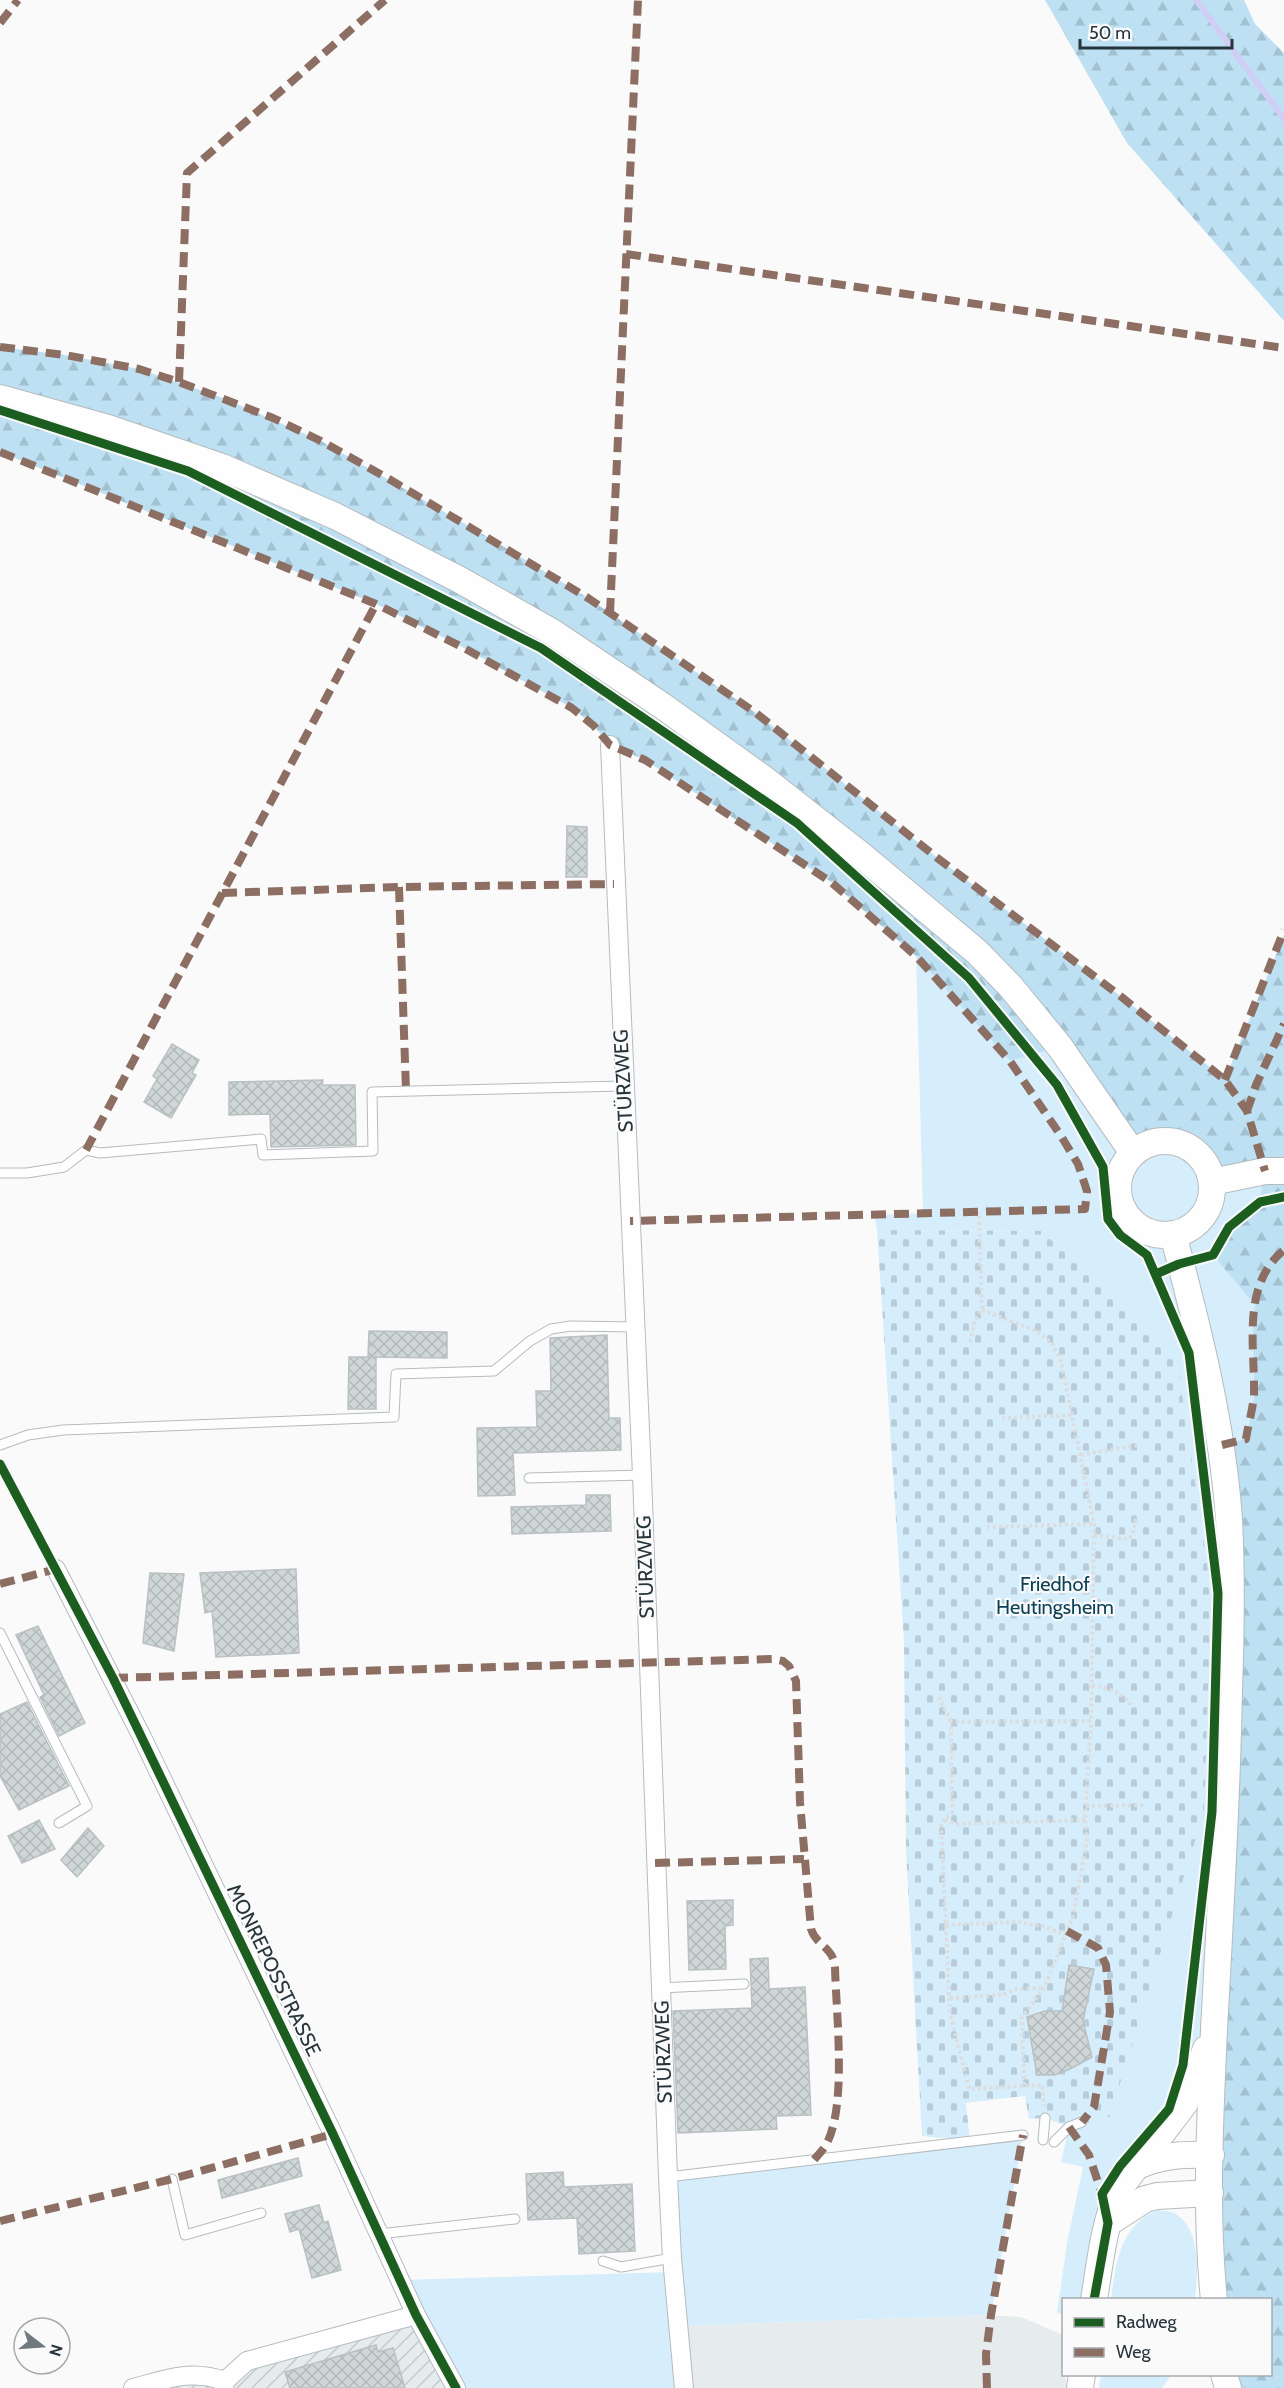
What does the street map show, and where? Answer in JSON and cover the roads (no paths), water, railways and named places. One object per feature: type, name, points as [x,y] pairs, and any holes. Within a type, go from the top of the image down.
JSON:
[{"type":"main road","points":[[0,398],[108,428],[222,467],[335,516],[460,580],[552,632],[664,707],[764,779],[861,855],[977,952],[1011,987],[1060,1047],[1133,1153]]},
{"type":"main road","points":[[1160,1141],[1174,1141],[1188,1146],[1200,1156],[1208,1168],[1212,1182],[1211,1197],[1202,1216],[1187,1230],[1173,1234],[1156,1234],[1140,1228],[1127,1216],[1120,1200],[1118,1183],[1123,1167],[1133,1153],[1146,1145],[1160,1141]]},
{"type":"main road","points":[[1212,1182],[1265,1171],[1284,1171]]},
{"type":"main road","points":[[1173,1234],[1204,1356],[1222,1445],[1229,1520],[1231,1626],[1228,1746],[1216,1996],[1210,2193],[1214,2298]]},
{"type":"main road","points":[[1094,2298],[1108,2223],[1119,2189],[1185,2103],[1208,2042],[1216,1996]]},
{"type":"main road","points":[[1134,2167],[1171,2155],[1211,2155]]},
{"type":"main road","points":[[1108,2223],[1145,2199],[1157,2196],[1210,2193]]},
{"type":"street","name":"STÜRZWEG","points":[[610,745],[642,1475],[668,2176],[672,2258],[684,2388]]},
{"type":"street","name":"MONREPOSSTRASSE","points":[[56,1569],[123,1697],[416,2315],[456,2388]]},
{"type":"street","points":[[133,2388],[178,2376],[206,2375],[225,2385],[248,2361],[416,2315]]},
{"type":"lane","points":[[0,1173],[27,1173],[64,1167],[86,1150],[100,1153],[261,1139],[263,1155],[373,1151],[372,1092],[624,1086]]},
{"type":"lane","points":[[0,1445],[28,1435],[63,1430],[394,1417],[396,1374],[494,1371],[530,1341],[551,1329],[571,1326],[635,1327]]},
{"type":"lane","points":[[529,1478],[642,1475]]},
{"type":"lane","points":[[0,1634],[87,1806],[59,1822]]},
{"type":"lane","points":[[660,1988],[744,1984]]},
{"type":"lane","points":[[1043,2140],[1045,2118]]},
{"type":"lane","points":[[1054,2142],[1069,2127],[1082,2122]]},
{"type":"lane","points":[[668,2176],[1023,2135]]},
{"type":"lane","points":[[172,2179],[185,2235],[261,2213]]},
{"type":"lane","points":[[379,2234],[515,2219]]},
{"type":"lane","points":[[603,2261],[621,2268],[672,2258]]},
{"type":"waterway","points":[[1196,0],[1284,119]]},
{"type":"park label","name":"Friedhof Heutingsheim","points":[[1055,1596]]}]
